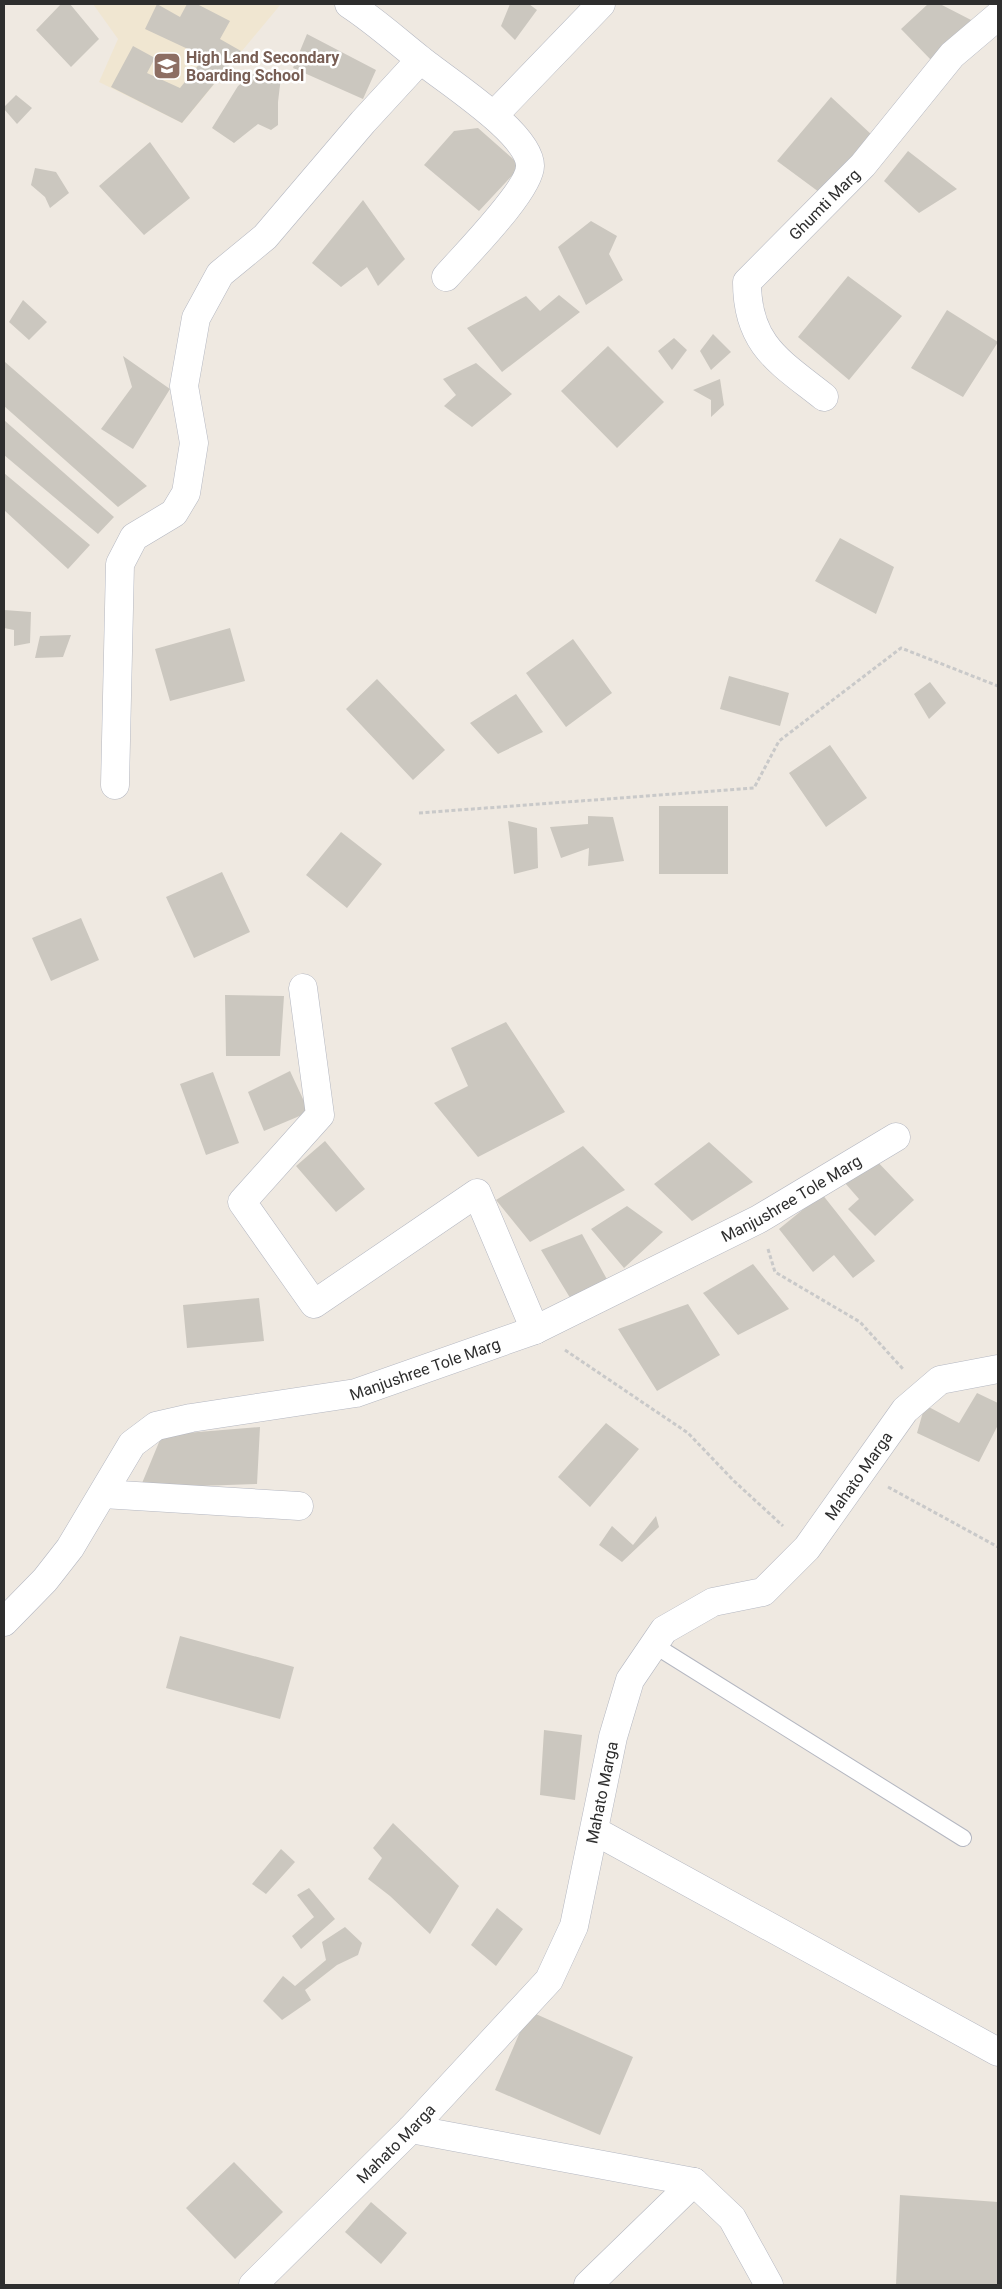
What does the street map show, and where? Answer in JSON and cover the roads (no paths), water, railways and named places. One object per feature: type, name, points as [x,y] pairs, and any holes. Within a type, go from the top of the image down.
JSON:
[{"type":"street","points":[[349,4],[376,22],[420,60],[494,115],[528,153],[530,167],[521,190],[446,277]]},
{"type":"street","points":[[494,115],[601,4]]},
{"type":"street","name":"Ghumti Marg","points":[[824,397],[772,357],[756,333],[747,299],[747,282],[863,164],[952,55],[998,16]]},
{"type":"street","points":[[115,784],[120,564],[134,537],[174,513],[186,493],[194,443],[184,386],[196,318],[220,274],[264,237],[363,122],[420,60]]},
{"type":"street","points":[[303,988],[320,1115],[242,1202],[314,1304],[477,1193],[536,1330]]},
{"type":"street","name":"Manjushree Tole Marg","points":[[4,1622],[45,1580],[70,1548],[132,1444],[156,1426],[191,1418],[356,1393],[536,1330],[759,1220],[896,1137]]},
{"type":"street","name":"Mahato Marga","points":[[253,2285],[411,2129],[549,1980],[574,1926],[613,1737],[630,1680],[664,1630],[714,1602],[763,1592],[807,1548],[904,1410],[940,1380],[998,1369]]},
{"type":"street","points":[[103,1494],[299,1506]]},
{"type":"street","points":[[595,1831],[998,2052]]},
{"type":"street","points":[[411,2129],[694,2182],[732,2218],[769,2285]]},
{"type":"street","points":[[588,2285],[694,2182]]},
{"type":"lane","points":[[654,1644],[963,1838]]},
{"type":"place","name":"High Land Secondary Boarding School","points":[[167,66]]}]
